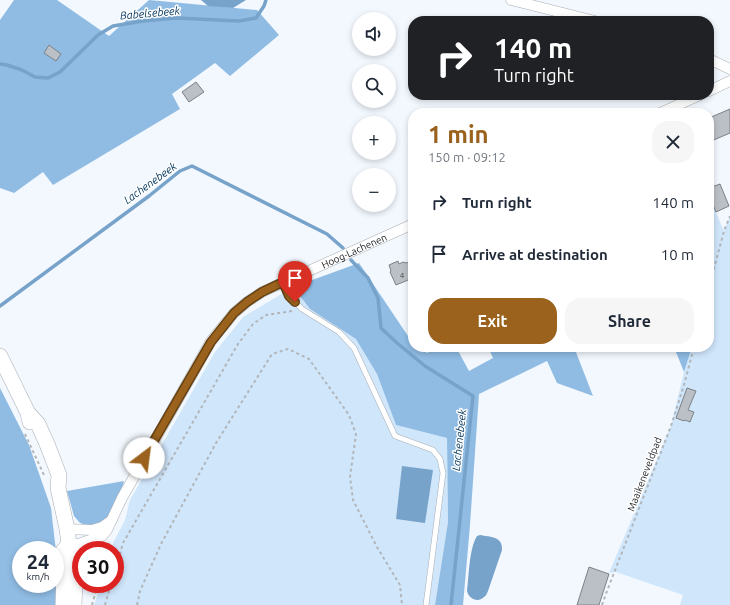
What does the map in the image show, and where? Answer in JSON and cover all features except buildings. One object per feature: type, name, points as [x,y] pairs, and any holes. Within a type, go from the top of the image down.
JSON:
[{"type":"main road","points":[[0,356],[28,412],[30,425],[67,529],[69,544],[74,551],[76,583],[74,605]]},
{"type":"main road","points":[[63,605],[63,551],[69,544]]},
{"type":"street","points":[[511,0],[575,16]]},
{"type":"street","points":[[714,61],[730,69]]},
{"type":"street","points":[[714,89],[730,82]]},
{"type":"street","points":[[671,108],[689,100]]},
{"type":"street","name":"Hoog-Lachenen","points":[[69,544],[78,544],[102,536],[107,530],[122,498],[211,342],[234,313],[262,292],[408,226]]},
{"type":"street","points":[[67,529],[92,530],[102,527],[112,520]]},
{"type":"lane","points":[[283,282],[289,296],[302,309],[339,332],[354,348],[395,436],[433,450],[440,459],[444,473],[426,605]]},
{"type":"path","points":[[714,268],[724,231],[730,216]]},
{"type":"path","points":[[124,541],[238,344],[254,324],[266,315],[302,309]]},
{"type":"path","points":[[137,605],[140,590],[161,544],[216,443],[272,354],[288,349],[310,358],[349,415],[356,434],[350,477],[353,500],[377,547],[400,585],[402,605]]},
{"type":"path","name":"Maaikeneveldpad","points":[[602,605],[671,426],[693,352]]},
{"type":"path","points":[[23,429],[52,484]]},
{"type":"path","points":[[92,605],[95,593]]},
{"type":"path","points":[[105,605],[108,593]]},
{"type":"shaded area","points":[[14,0],[57,0],[109,36],[149,0],[257,10],[279,35],[230,76],[215,63],[172,94],[180,109],[53,185],[43,172],[14,193],[0,188],[0,20]]},
{"type":"shaded area","points":[[201,0],[246,0],[233,8],[208,6]]},
{"type":"shaded area","points":[[714,208],[724,231],[730,216],[730,605],[680,605],[683,595],[616,572],[609,573],[671,426],[690,352],[714,352]]},
{"type":"shaded area","points":[[359,263],[408,336],[408,352],[459,352],[469,371],[493,358],[490,352],[576,352],[593,396],[557,383],[547,361],[479,394],[463,605],[435,605],[448,522],[447,438],[396,425],[377,374],[356,339],[310,309],[293,287]]},
{"type":"shaded area","points":[[293,287],[310,309],[356,338],[377,374],[396,425],[447,438],[448,522],[435,605],[94,605],[98,593],[124,593],[124,541],[114,541],[125,520],[130,500],[215,352],[243,317]]},
{"type":"shaded area","points":[[676,352],[690,352],[684,372]]},
{"type":"shaded area","points":[[0,388],[29,445],[51,508],[55,541],[12,541],[12,593],[57,593],[56,605],[0,605]]},
{"type":"shaded area","points":[[402,466],[433,470],[425,523],[396,519]]},
{"type":"shaded area","points":[[124,481],[121,493],[107,518],[100,524],[89,526],[80,523],[74,516],[67,491]]},
{"type":"shaded area","points":[[477,536],[492,537],[498,540],[502,545],[502,550],[487,594],[482,599],[477,600],[472,598],[467,591],[472,548]]},
{"type":"waterway","name":"Babelsebeek","points":[[0,64],[22,70],[35,77],[48,78],[60,72],[98,35],[113,26],[176,18],[239,21],[256,18],[266,0]]},
{"type":"waterway","name":"Lachenebeek","points":[[0,306],[149,196],[180,171],[192,166],[327,234],[343,248]]},
{"type":"waterway","name":"Lachenebeek","points":[[351,260],[368,278],[378,298],[381,328],[425,366],[473,396],[451,605]]},
{"type":"route","points":[[144,458],[211,342],[234,313],[262,292],[283,282],[289,296],[295,302]]}]
